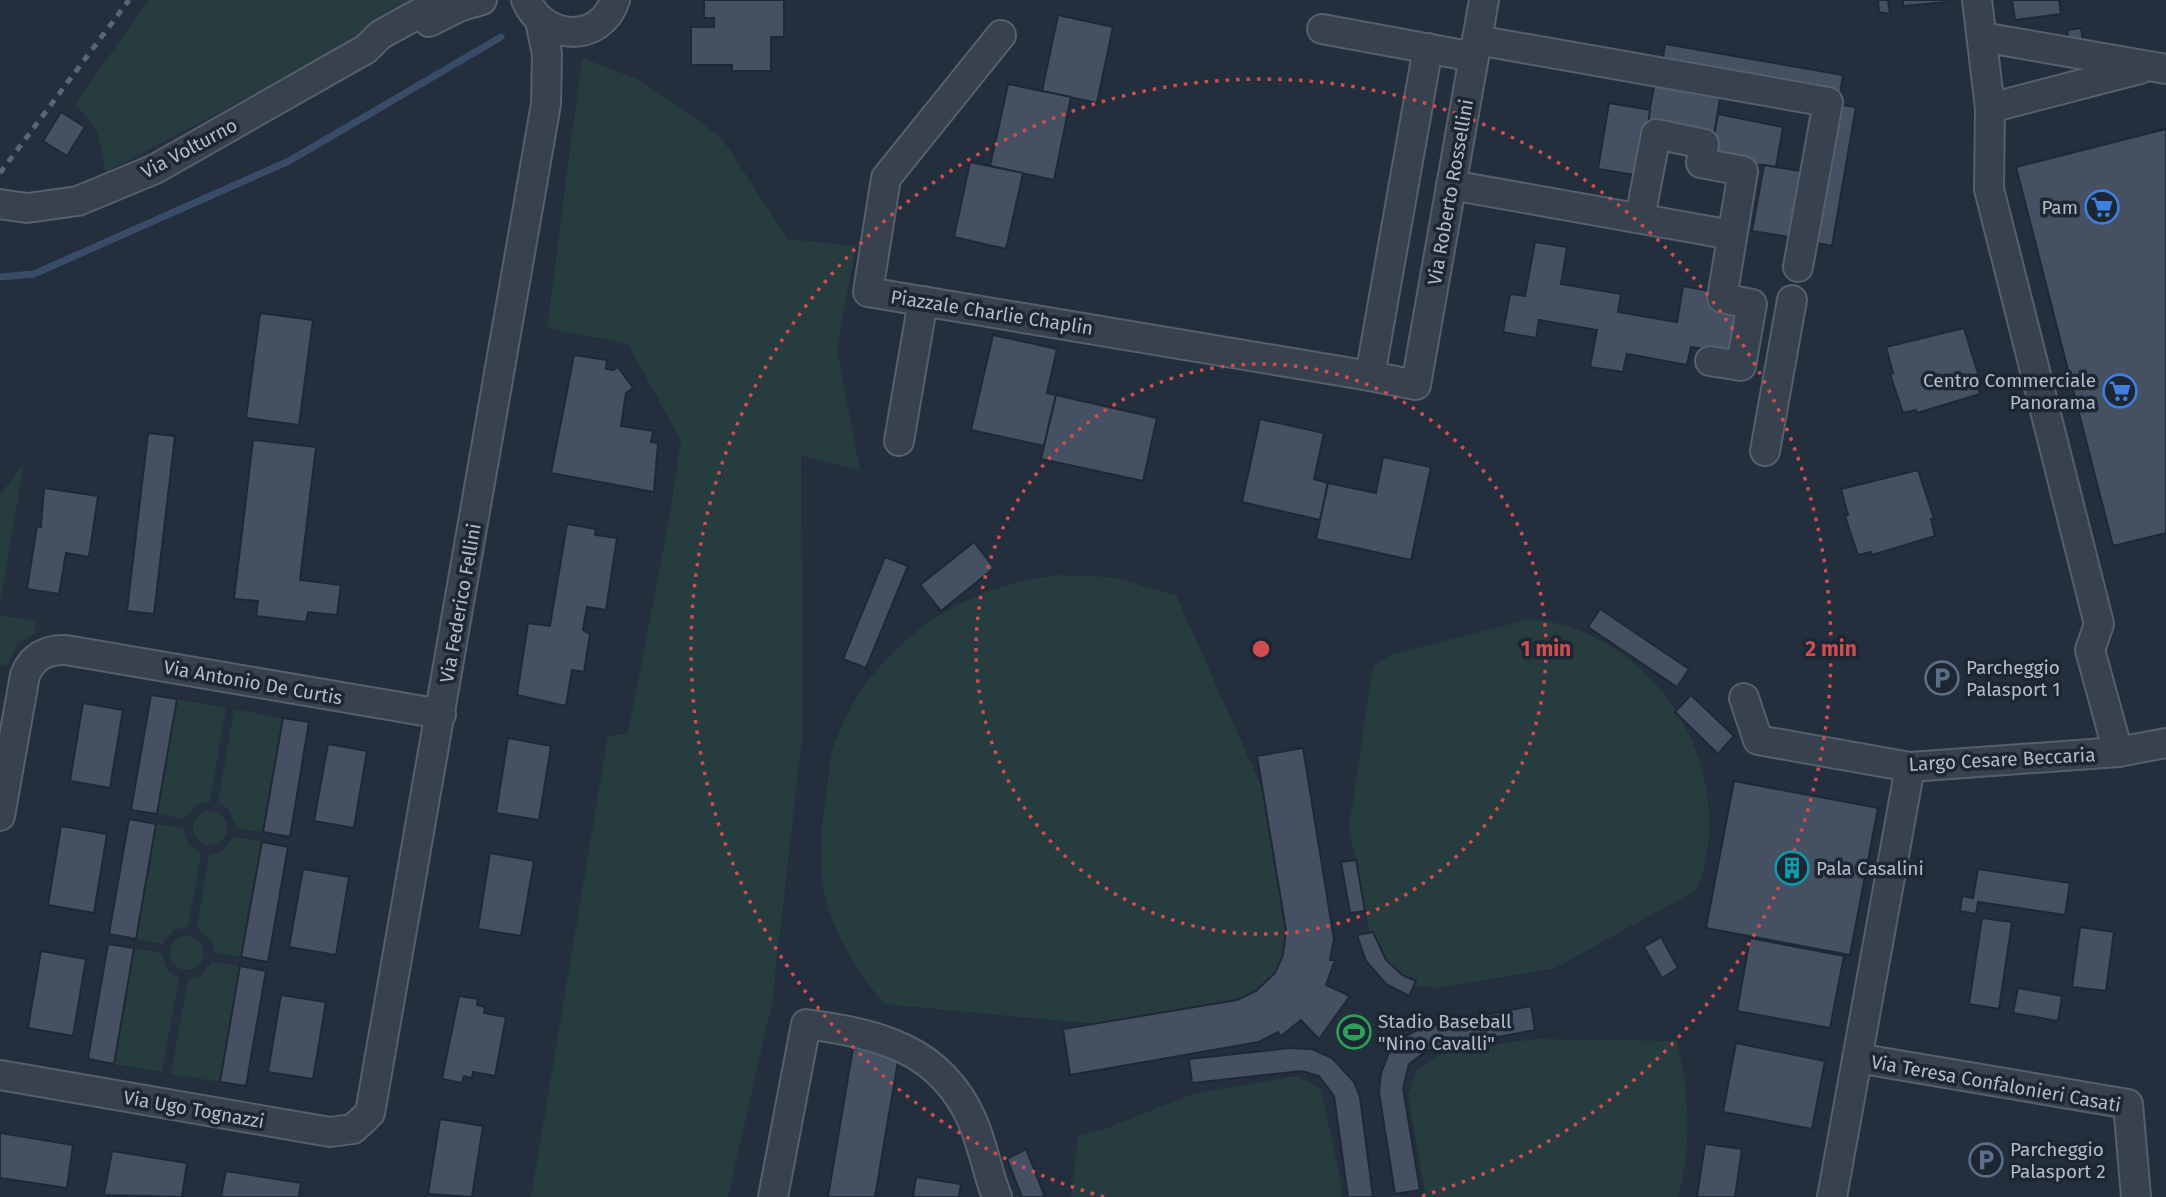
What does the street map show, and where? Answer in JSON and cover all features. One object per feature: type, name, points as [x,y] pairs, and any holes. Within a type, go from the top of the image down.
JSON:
[{"type":"street","name":"Via Volturno","points":[[366,50],[380,36],[443,0]]},
{"type":"street","name":"Via Volturno","points":[[0,204],[27,208],[78,201],[155,169],[366,50],[385,45],[453,9],[482,0]]},
{"type":"street","points":[[496,0],[534,13],[563,33],[593,27],[608,14],[615,0]]},
{"type":"street","name":"Via Roberto Rossellini","points":[[1416,385],[1484,0]]},
{"type":"street","points":[[1977,0],[1990,108],[1989,189],[2099,624],[2090,650],[2118,752]]},
{"type":"street","name":"Via Federico Fellini","points":[[374,1102],[546,104],[547,54],[534,13]]},
{"type":"street","name":"Via Federico Fellini","points":[[546,104],[566,58],[593,27]]},
{"type":"street","points":[[1322,29],[1428,48],[1476,49],[1828,102],[1798,267]]},
{"type":"street","name":"Piazzale Charlie Chaplin","points":[[1001,35],[886,178],[868,292],[1416,385]]},
{"type":"street","points":[[1982,37],[2157,68]]},
{"type":"street","points":[[1370,376],[1428,48]]},
{"type":"street","points":[[1990,108],[2157,68]]},
{"type":"street","points":[[1640,218],[1656,134],[1704,144],[1701,163],[1742,171],[1722,298],[1752,304],[1741,366],[1710,361]]},
{"type":"street","points":[[1451,185],[1732,235]]},
{"type":"street","points":[[1765,451],[1792,300]]},
{"type":"street","points":[[899,441],[923,301]]},
{"type":"street","name":"Via Antonio De Curtis","points":[[0,816],[27,670],[43,653],[66,650],[440,714]]},
{"type":"street","name":"Largo Cesare Beccaria","points":[[1744,698],[1758,740],[1910,767],[2118,752],[2166,743]]},
{"type":"street","points":[[1832,1197],[1910,767]]},
{"type":"street","points":[[773,1197],[806,1024],[867,1034],[901,1047],[940,1072],[951,1083],[972,1121],[997,1197]]},
{"type":"street","name":"Via Teresa Confalonieri Casati","points":[[1857,1058],[2128,1104],[2136,1197]]},
{"type":"street","name":"Via Ugo Tognazzi","points":[[0,1075],[342,1133],[358,1126],[367,1118],[374,1102]]},
{"type":"green space","points":[[149,0],[433,0],[106,172],[97,130],[75,104]]},
{"type":"green space","points":[[582,58],[640,80],[721,137],[788,239],[856,246],[837,349],[860,471],[801,455],[803,730],[772,1003],[728,1197],[531,1197],[608,736],[628,734],[670,514],[681,441],[628,344],[547,328]]},
{"type":"green space","points":[[24,463],[0,606],[0,495]]},
{"type":"green space","points":[[1058,575],[1112,577],[1176,595],[1263,790],[1286,930],[1283,955],[1275,973],[1256,991],[1237,1000],[1096,1024],[884,1004],[842,941],[823,888],[821,841],[831,755],[846,718],[865,685],[889,656],[917,631],[948,610],[982,594],[1019,582]]},
{"type":"green space","points":[[0,615],[37,621],[34,634],[19,643],[6,666],[0,664]]},
{"type":"green space","points":[[1530,619],[1576,629],[1616,650],[1651,679],[1678,715],[1698,756],[1708,800],[1708,845],[1697,890],[1555,968],[1440,988],[1416,986],[1395,976],[1370,934],[1349,828],[1373,666],[1390,655]]},
{"type":"green space","points":[[177,699],[226,708],[210,802],[196,805],[184,819],[157,814]]},
{"type":"green space","points":[[234,709],[283,718],[263,832],[236,828],[229,809],[218,803]]},
{"type":"green space","points":[[210,811],[222,816],[227,828],[222,840],[210,845],[198,840],[193,828],[198,816]]},
{"type":"green space","points":[[156,824],[183,828],[189,845],[201,853],[188,927],[174,930],[162,944],[136,939]]},
{"type":"green space","points":[[235,837],[262,842],[241,957],[214,953],[212,941],[197,928],[209,855],[221,852]]},
{"type":"green space","points":[[187,936],[199,941],[204,953],[199,965],[187,970],[175,965],[170,953],[175,941]]},
{"type":"green space","points":[[134,948],[161,953],[167,970],[179,978],[162,1072],[114,1064]]},
{"type":"green space","points":[[212,962],[240,966],[220,1082],[171,1074],[188,979],[199,977]]},
{"type":"green space","points":[[1535,1039],[1677,1041],[1687,1119],[1685,1159],[1678,1197],[1426,1197],[1408,1096],[1416,1071],[1445,1051]]},
{"type":"green space","points":[[1297,1076],[1321,1089],[1341,1182],[1341,1197],[1071,1197],[1078,1136],[1102,1130],[1195,1093]]},
{"type":"building","points":[[704,0],[784,0],[784,37],[771,37],[771,71],[732,71],[732,65],[691,65],[691,27],[714,27],[714,18],[704,18]]},
{"type":"building","points":[[1878,0],[1888,0],[1890,14],[1879,12]]},
{"type":"building","points":[[1903,0],[1947,0],[1947,2],[1903,6]]},
{"type":"building","points":[[2012,0],[2059,0],[2061,14],[2015,20]]},
{"type":"building","points":[[1058,15],[1113,27],[1097,103],[1042,91]]},
{"type":"building","points":[[2081,28],[2083,41],[2069,43],[2067,30]]},
{"type":"building","points":[[1665,44],[1843,75],[1840,95],[1662,64]]},
{"type":"building","points":[[1655,81],[1721,92],[1714,135],[1647,124]]},
{"type":"building","points":[[1008,84],[1071,97],[1054,180],[990,166]]},
{"type":"building","points":[[1609,103],[1650,110],[1641,176],[1598,169]]},
{"type":"building","points":[[1836,104],[1856,107],[1832,246],[1812,242]]},
{"type":"building","points":[[61,112],[85,127],[67,156],[43,141]]},
{"type":"building","points":[[1718,114],[1783,127],[1776,167],[1710,158]]},
{"type":"building","name":"Centro Commerciale Panorama","points":[[2166,129],[2166,533],[2113,546],[2016,167]]},
{"type":"building","points":[[970,162],[1023,173],[1006,249],[954,237]]},
{"type":"building","points":[[1764,165],[1806,172],[1795,238],[1752,231]]},
{"type":"building","points":[[1535,242],[1567,247],[1561,284],[1621,294],[1618,312],[1677,322],[1683,286],[1716,292],[1713,310],[1743,316],[1736,355],[1691,347],[1687,365],[1627,354],[1623,372],[1590,367],[1597,330],[1539,320],[1536,338],[1503,332],[1510,294],[1525,296]]},
{"type":"building","points":[[260,313],[313,320],[299,425],[246,418]]},
{"type":"building","points":[[1964,328],[1979,377],[1976,377],[1980,394],[1917,413],[1916,410],[1903,413],[1890,374],[1893,373],[1886,347]]},
{"type":"building","points":[[993,335],[1057,349],[1047,393],[1056,395],[1044,446],[971,430]]},
{"type":"building","points":[[574,355],[607,360],[606,369],[613,370],[618,367],[633,388],[626,393],[621,426],[653,431],[651,442],[658,443],[654,492],[551,473]]},
{"type":"building","points":[[1056,395],[1157,418],[1143,481],[1041,459]]},
{"type":"building","points":[[1260,419],[1324,433],[1314,479],[1328,483],[1320,520],[1242,502]]},
{"type":"building","points":[[148,433],[175,436],[154,614],[127,611]]},
{"type":"building","points":[[253,440],[316,447],[300,580],[341,585],[337,615],[308,612],[306,622],[256,616],[258,601],[234,599]]},
{"type":"building","points":[[1383,457],[1431,467],[1411,560],[1316,539],[1328,483],[1376,493]]},
{"type":"building","points":[[1918,470],[1934,519],[1931,519],[1935,536],[1872,555],[1871,552],[1858,555],[1845,516],[1848,515],[1841,489]]},
{"type":"building","points":[[44,488],[98,496],[89,557],[66,553],[59,594],[27,589],[37,526],[41,527]]},
{"type":"building","points":[[567,524],[596,529],[595,535],[617,538],[606,610],[587,607],[583,630],[590,634],[584,672],[572,670],[566,706],[517,695],[528,623],[550,626]]},
{"type":"building","points":[[974,542],[994,568],[941,611],[920,585]]},
{"type":"building","points":[[885,557],[908,566],[866,668],[843,659]]},
{"type":"building","points":[[1600,609],[1689,669],[1677,687],[1588,627]]},
{"type":"building","points":[[151,695],[177,699],[157,814],[131,810]]},
{"type":"building","points":[[1691,695],[1734,736],[1718,754],[1675,712]]},
{"type":"building","points":[[83,703],[123,710],[110,788],[70,781]]},
{"type":"building","points":[[283,718],[309,722],[290,837],[263,832]]},
{"type":"building","points":[[508,738],[551,746],[539,820],[496,813]]},
{"type":"building","points":[[328,744],[367,751],[354,828],[314,821]]},
{"type":"building","points":[[1303,748],[1334,939],[1330,960],[1335,960],[1326,985],[1350,996],[1319,1039],[1301,1020],[1281,1036],[1278,1032],[1259,1042],[1070,1075],[1063,1029],[1237,1000],[1256,991],[1275,973],[1283,955],[1286,930],[1257,756]]},
{"type":"building","name":"Pala Casalini","points":[[1734,781],[1878,808],[1850,955],[1706,928]]},
{"type":"building","points":[[129,819],[156,824],[136,939],[109,934]]},
{"type":"building","points":[[61,826],[107,834],[94,913],[48,905]]},
{"type":"building","points":[[262,842],[288,847],[268,962],[241,957]]},
{"type":"building","points":[[490,853],[534,861],[521,936],[478,929]]},
{"type":"building","points":[[1356,860],[1365,911],[1350,913],[1341,862]]},
{"type":"building","points":[[303,869],[349,877],[336,955],[289,947]]},
{"type":"building","points":[[1978,869],[2070,883],[2065,915],[1978,902],[1976,914],[1960,911],[1962,896],[1973,898]]},
{"type":"building","points":[[1982,918],[2012,922],[1999,1009],[1969,1004]]},
{"type":"building","points":[[2080,927],[2114,932],[2106,991],[2072,987]]},
{"type":"building","points":[[1373,932],[1386,960],[1402,975],[1416,981],[1409,996],[1386,984],[1366,961],[1357,935]]},
{"type":"building","points":[[1661,937],[1678,968],[1662,978],[1644,947]]},
{"type":"building","points":[[1750,938],[1844,956],[1830,1028],[1737,1011]]},
{"type":"building","points":[[108,944],[134,948],[114,1064],[88,1059]]},
{"type":"building","points":[[41,951],[86,959],[73,1036],[28,1028]]},
{"type":"building","points":[[240,966],[266,971],[246,1086],[220,1082]]},
{"type":"building","points":[[2018,988],[2062,996],[2058,1021],[2013,1013]]},
{"type":"building","points":[[281,995],[326,1002],[313,1079],[268,1072]]},
{"type":"building","points":[[459,996],[478,999],[477,1005],[485,1007],[484,1013],[506,1017],[495,1076],[473,1072],[472,1078],[464,1076],[462,1083],[442,1079]]},
{"type":"building","points":[[1531,1006],[1535,1030],[1428,1050],[1409,1064],[1403,1088],[1420,1190],[1395,1194],[1379,1092],[1381,1073],[1389,1053],[1404,1037],[1423,1027]]},
{"type":"building","points":[[1736,1043],[1825,1061],[1812,1129],[1723,1112]]},
{"type":"building","points":[[853,1048],[899,1055],[875,1197],[828,1197]]},
{"type":"building","points":[[1290,1048],[1312,1049],[1332,1058],[1354,1082],[1360,1097],[1373,1197],[1348,1197],[1334,1096],[1319,1076],[1302,1071],[1192,1083],[1189,1059]]},
{"type":"building","points":[[440,1119],[483,1126],[472,1197],[428,1194]]},
{"type":"building","points":[[0,1133],[73,1145],[67,1188],[0,1178]]},
{"type":"building","points":[[1705,1144],[1742,1149],[1735,1197],[1697,1197]]},
{"type":"building","points":[[1026,1149],[1045,1197],[1022,1197],[1007,1159]]},
{"type":"building","points":[[112,1151],[187,1163],[182,1197],[104,1195]]},
{"type":"building","points":[[226,1171],[301,1183],[299,1197],[221,1197]]},
{"type":"building","points":[[916,1177],[961,1184],[959,1197],[913,1197]]},
{"type":"waterway","points":[[0,277],[34,274],[289,161],[501,37]]},
{"type":"railway","points":[[0,173],[129,0]]},
{"type":"place","name":"Pam","points":[[2102,207]]},
{"type":"place","name":"Centro Commerciale Panorama","points":[[2120,391]]},
{"type":"place","name":"Parcheggio Palasport 1","points":[[1942,678]]},
{"type":"place","name":"Pala Casalini","points":[[1792,868]]},
{"type":"place","name":"Stadio Baseball \"Nino Cavalli\"","points":[[1354,1032]]},
{"type":"place","name":"Parcheggio Palasport 2","points":[[1986,1160]]}]
